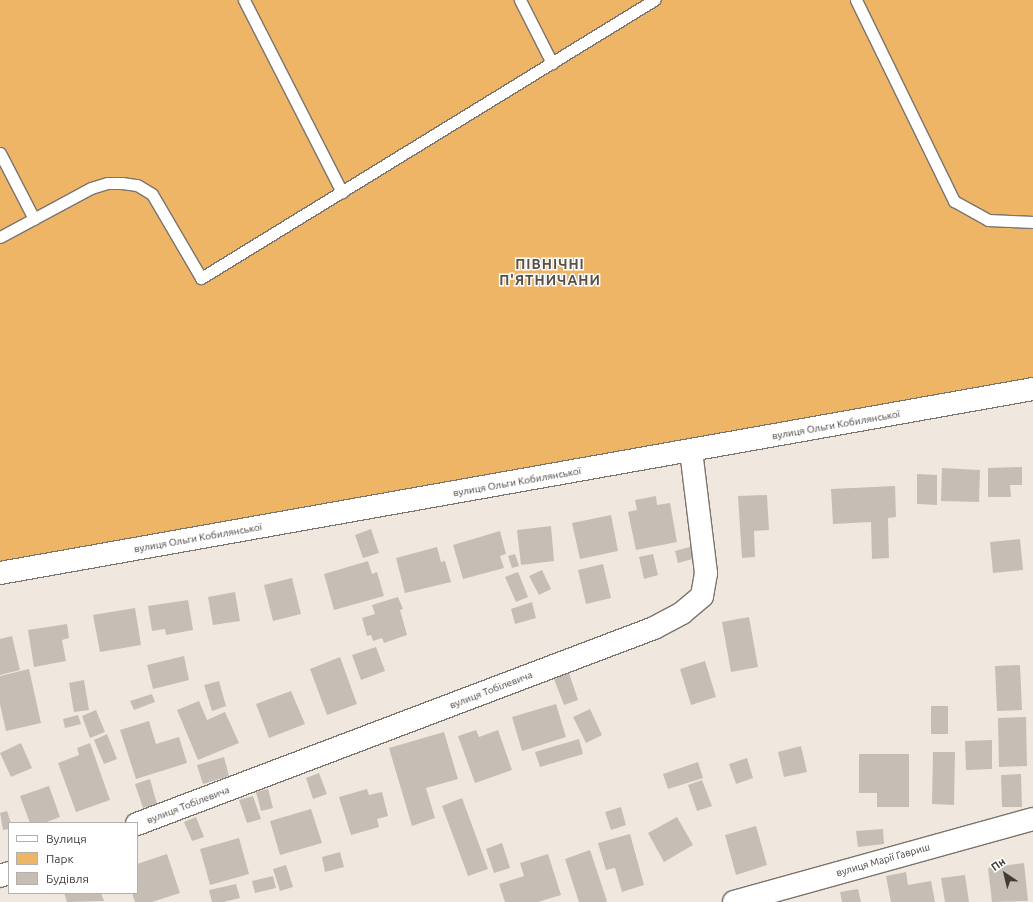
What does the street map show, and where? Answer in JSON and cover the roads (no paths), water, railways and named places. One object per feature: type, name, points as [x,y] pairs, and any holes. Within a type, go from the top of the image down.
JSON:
[{"type":"street","name":"вулиця Ольги Кобилянської","points":[[0,573],[1033,390]]},
{"type":"street","name":"вулиця Тобілевича","points":[[138,824],[654,628],[682,613],[702,596],[706,573],[691,450]]},
{"type":"street","name":"вулиця Марії Гавриш","points":[[734,902],[1033,819]]},
{"type":"lane","points":[[520,0],[552,64]]},
{"type":"lane","points":[[0,237],[91,188],[107,183],[122,182],[137,185],[152,194],[201,278],[654,0]]},
{"type":"lane","points":[[856,0],[954,200],[988,220],[1033,222]]},
{"type":"lane","points":[[248,1],[342,192]]},
{"type":"lane","points":[[0,153],[34,219]]},
{"type":"district","name":"ПІВНІЧНІ П'ЯТНИЧАНИ","points":[[550,272]]}]
